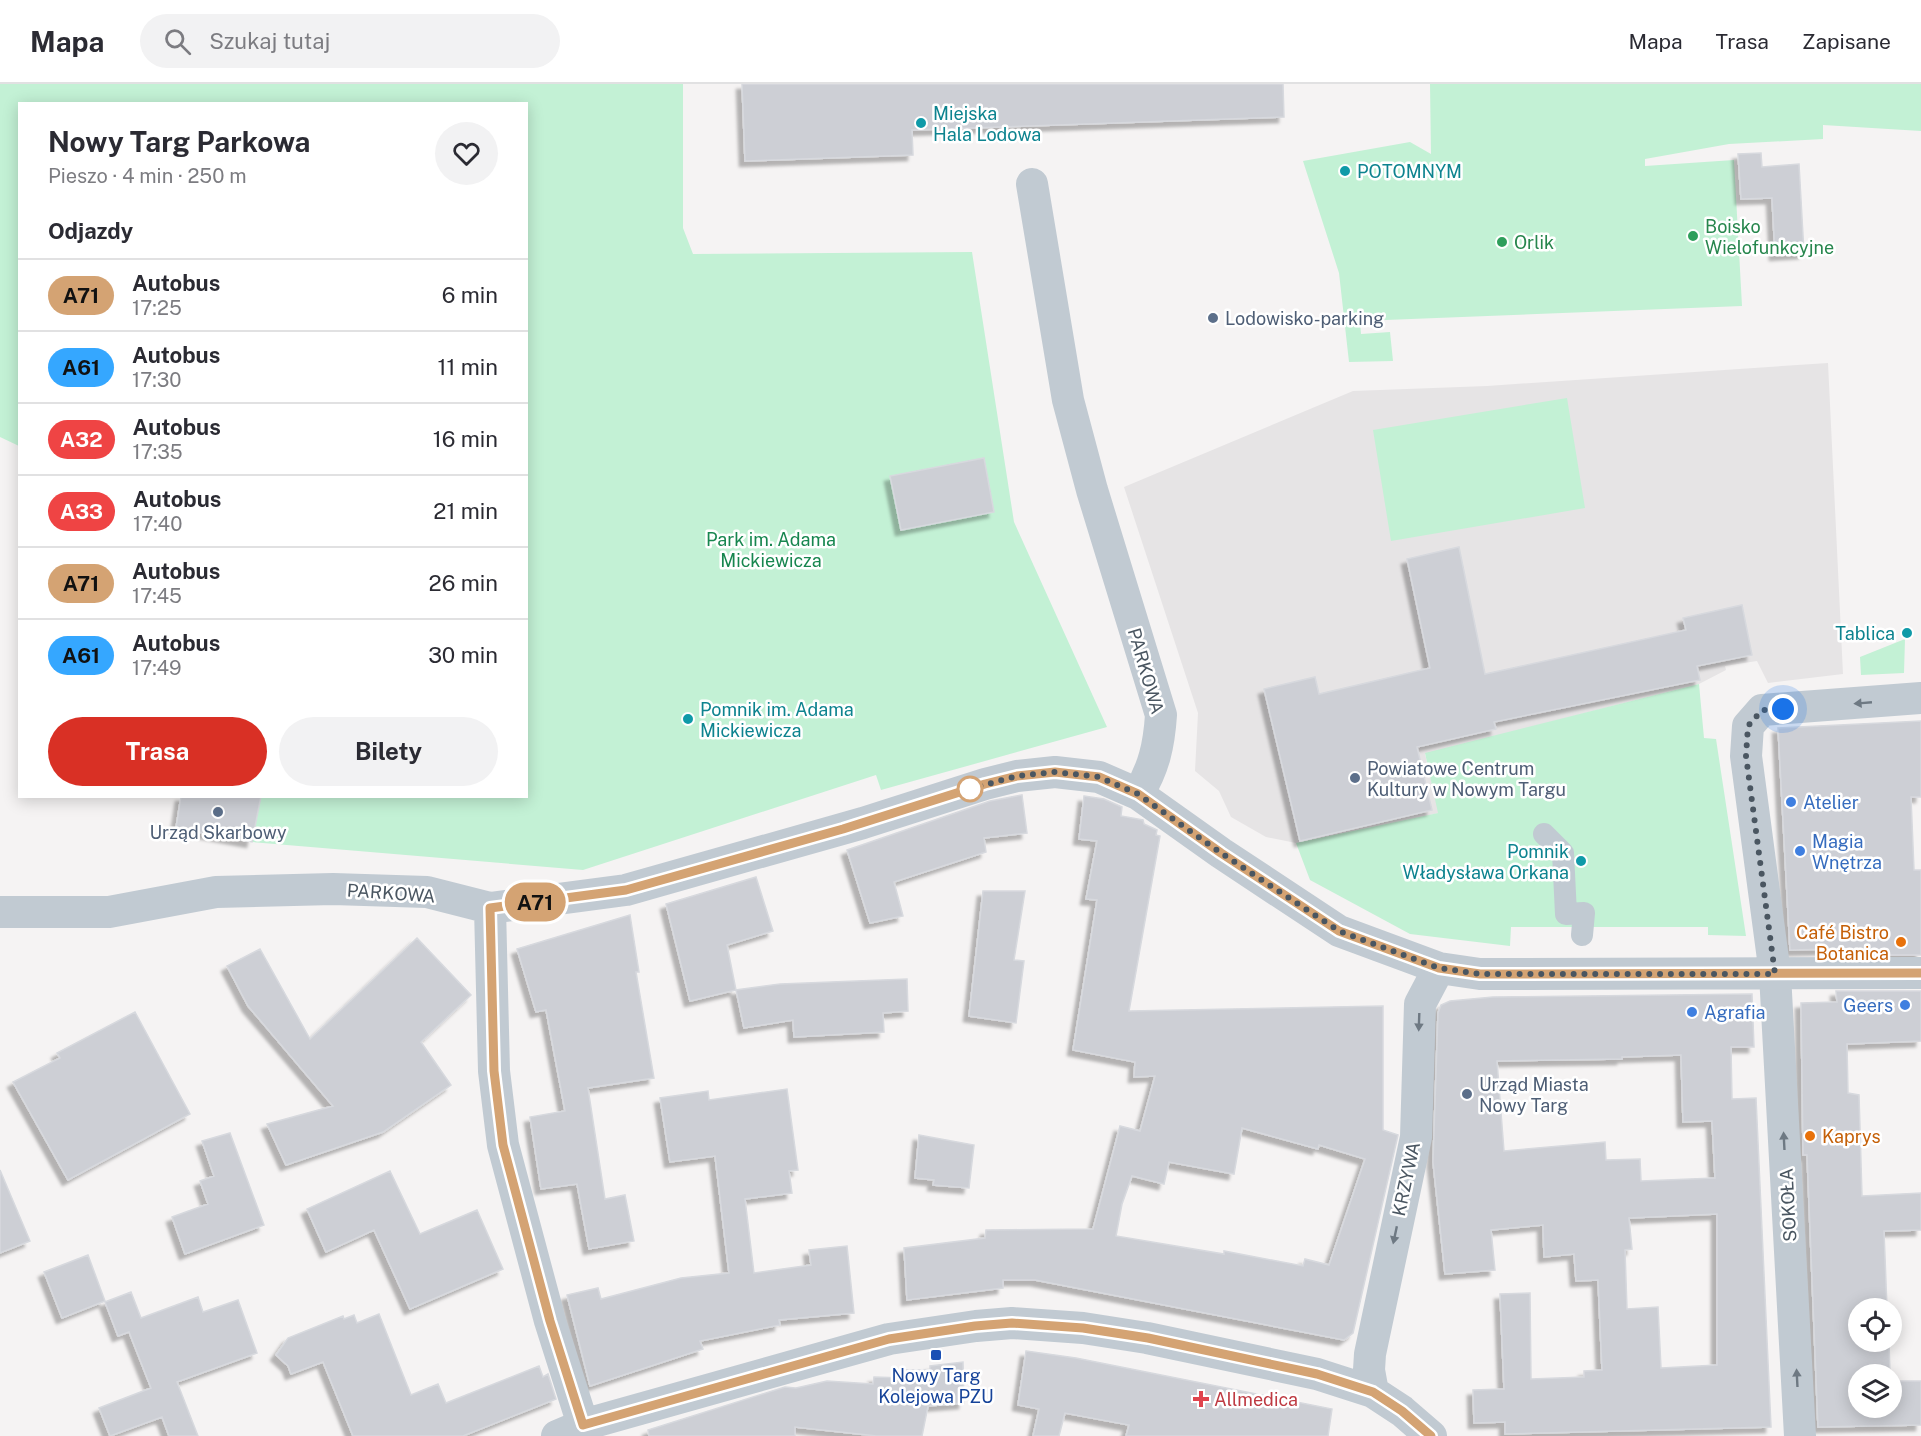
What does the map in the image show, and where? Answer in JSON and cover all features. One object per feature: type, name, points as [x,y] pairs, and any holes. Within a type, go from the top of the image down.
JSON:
[{"type":"street","name":"PARKOWA","points":[[0,912],[109,912],[216,892],[333,889],[427,892],[490,908],[626,890],[718,866],[1017,776],[1055,772],[1099,777],[1138,794],[1150,773],[1159,746],[1161,715],[1092,490],[1068,400],[1032,184]]},
{"type":"street","name":"SOKOŁA","points":[[1800,1436],[1775,974],[1746,756],[1748,726],[1762,710],[1921,698]]},
{"type":"street","points":[[1138,794],[1221,853],[1339,931],[1439,968],[1480,974],[1921,973]]},
{"type":"street","points":[[1544,834],[1563,853],[1566,914],[1584,913],[1582,935]]},
{"type":"street","points":[[490,908],[494,1071],[503,1145],[550,1321],[570,1430],[889,1339],[1012,1323],[1083,1328],[1148,1338],[1317,1374],[1373,1392],[1402,1411],[1431,1436]]},
{"type":"street","name":"KRZYWA","points":[[1373,1392],[1369,1370],[1370,1354],[1416,1137],[1420,1004],[1439,968]]},
{"type":"shaded area","points":[[1828,363],[1843,674],[1768,683],[1757,661],[1725,666],[1726,670],[1699,684],[1425,754],[1439,813],[1296,843],[1266,837],[1231,817],[1219,791],[1195,771],[1198,713],[1124,487],[1353,391],[1487,386]]},
{"type":"green space","name":"Park im. Adama Mickiewicza","points":[[0,84],[683,84],[683,228],[693,254],[972,252],[1014,522],[1107,727],[881,790],[876,775],[583,870],[252,842],[261,798],[528,798],[528,102],[18,102],[18,446],[0,437]]},
{"type":"green space","points":[[1430,84],[1921,84],[1921,131],[1823,125],[1823,139],[1729,144],[1645,159],[1645,166],[1734,160],[1742,306],[1360,321],[1361,334],[1390,332],[1393,361],[1349,362],[1339,273],[1303,161],[1410,142],[1431,154]]},
{"type":"green space","points":[[1567,398],[1585,508],[1391,541],[1373,430]]},
{"type":"green space","points":[[1905,639],[1904,673],[1861,675],[1860,657]]},
{"type":"green space","points":[[1699,684],[1704,738],[1716,739],[1746,936],[1708,935],[1708,927],[1511,927],[1510,946],[1410,934],[1310,880],[1296,843],[1438,813],[1425,753]]},
{"type":"building","name":"Miejska Hala Lodowa","points":[[742,84],[1283,84],[1284,117],[912,130],[913,155],[745,161]]},
{"type":"building","points":[[1761,153],[1762,167],[1799,164],[1804,253],[1775,255],[1772,198],[1741,199],[1738,154]]},
{"type":"building","points":[[984,458],[994,512],[901,530],[890,476]]},
{"type":"building","points":[[1459,547],[1485,674],[1686,630],[1683,618],[1742,605],[1752,655],[1697,666],[1700,680],[1494,722],[1496,729],[1417,747],[1432,810],[1300,841],[1264,689],[1315,677],[1319,694],[1430,668],[1407,559]]},
{"type":"building","points":[[1921,721],[1921,797],[1911,797],[1914,870],[1921,870],[1921,955],[1834,955],[1833,949],[1790,950],[1778,728]]},
{"type":"building","points":[[1022,795],[1027,833],[984,838],[986,852],[894,882],[903,916],[870,923],[847,850],[990,801]]},
{"type":"building","points":[[1084,796],[1104,799],[1122,807],[1121,816],[1143,820],[1144,824],[1157,830],[1156,835],[1160,836],[1129,1011],[1383,1006],[1383,1130],[1398,1135],[1353,1333],[1344,1340],[1035,1280],[1003,1280],[1003,1288],[907,1300],[904,1248],[985,1238],[986,1230],[1093,1229],[1120,1126],[1140,1131],[1155,1076],[1134,1077],[1135,1062],[1073,1050],[1097,900],[1086,899],[1097,841],[1079,839]],"holes":[[[1242,1128],[1318,1149],[1319,1145],[1365,1159],[1329,1265],[1305,1259],[1303,1266],[1224,1251],[1224,1254],[1116,1236],[1122,1204],[1132,1176],[1164,1184],[1169,1162],[1234,1174]]]},
{"type":"building","name":"Urząd Skarbowy","points":[[181,798],[261,798],[252,842],[176,828]]},
{"type":"building","points":[[756,877],[773,931],[727,945],[736,990],[690,1001],[666,904]]},
{"type":"building","points":[[983,891],[1025,891],[1014,960],[1024,961],[1016,1023],[969,1016]]},
{"type":"building","points":[[630,915],[639,972],[636,972],[654,1078],[588,1088],[605,1199],[625,1195],[634,1241],[589,1249],[577,1184],[541,1189],[530,1117],[565,1111],[546,1010],[536,1012],[517,949]]},
{"type":"building","points":[[417,938],[471,995],[421,1042],[451,1085],[383,1132],[286,1165],[267,1124],[333,1106],[248,1006],[227,966],[260,949],[310,1039]]},
{"type":"building","points":[[907,979],[908,1011],[883,1013],[884,1032],[794,1037],[793,1020],[744,1028],[736,990],[780,984]]},
{"type":"building","points":[[1836,991],[1921,991],[1921,1041],[1847,1044],[1848,1093],[1859,1095],[1862,1196],[1921,1193],[1921,1230],[1884,1231],[1887,1298],[1848,1298],[1848,1352],[1889,1352],[1890,1364],[1848,1364],[1848,1418],[1902,1418],[1902,1381],[1921,1381],[1921,1425],[1818,1427],[1807,1155],[1803,1155],[1801,1003],[1837,1002]]},
{"type":"building","points":[[1752,994],[1754,1047],[1731,1047],[1732,1099],[1756,1098],[1771,1427],[1505,1434],[1505,1422],[1474,1423],[1473,1390],[1504,1389],[1500,1294],[1530,1293],[1531,1379],[1584,1377],[1584,1371],[1602,1370],[1598,1280],[1576,1281],[1574,1254],[1544,1257],[1543,1225],[1491,1230],[1495,1270],[1445,1274],[1433,1162],[1438,1013],[1441,1005],[1450,1001],[1493,997]],"holes":[[[1681,1055],[1683,1122],[1712,1121],[1715,1178],[1641,1181],[1640,1159],[1606,1160],[1605,1142],[1504,1151],[1497,1061],[1622,1059],[1622,1057]],[[1717,1214],[1717,1365],[1661,1368],[1658,1307],[1627,1309],[1625,1250],[1632,1249],[1629,1218]]]},
{"type":"building","points":[[135,1012],[190,1114],[68,1180],[13,1082],[60,1058],[57,1053]]},
{"type":"building","points":[[787,1089],[798,1170],[789,1171],[792,1193],[745,1199],[754,1273],[811,1265],[809,1250],[847,1246],[854,1313],[779,1320],[780,1325],[700,1341],[703,1349],[590,1386],[567,1295],[598,1288],[601,1299],[681,1278],[729,1273],[715,1156],[670,1162],[660,1098],[708,1091],[709,1100]]},
{"type":"building","points":[[230,1133],[264,1225],[185,1254],[172,1217],[208,1204],[200,1181],[214,1176],[202,1141]]},
{"type":"building","points":[[919,1135],[974,1145],[969,1188],[933,1185],[934,1180],[915,1178]]},
{"type":"building","points":[[0,1170],[30,1241],[0,1253]]},
{"type":"building","points":[[390,1171],[420,1234],[477,1210],[503,1269],[410,1309],[374,1230],[326,1252],[307,1209]]},
{"type":"building","points":[[88,1255],[105,1301],[62,1318],[44,1272]]},
{"type":"building","points":[[131,1292],[141,1318],[198,1297],[203,1312],[238,1300],[257,1353],[177,1382],[198,1436],[169,1436],[162,1417],[110,1436],[99,1408],[151,1388],[129,1332],[118,1336],[105,1302]]},
{"type":"building","points":[[379,1314],[411,1395],[438,1384],[446,1403],[539,1366],[543,1377],[548,1374],[556,1399],[463,1436],[353,1436],[323,1362],[291,1374],[288,1366],[276,1355],[288,1338],[343,1316],[344,1319],[354,1315],[357,1323]]},
{"type":"building","points":[[1026,1351],[1076,1358],[1332,1409],[1328,1436],[1126,1436],[1129,1425],[1065,1413],[1059,1436],[1033,1436],[1039,1409],[1018,1405]]},
{"type":"building","points":[[963,1362],[964,1403],[928,1406],[922,1436],[877,1436],[795,1427],[795,1436],[649,1436],[648,1430],[785,1387],[796,1388],[827,1381],[873,1384],[874,1377],[905,1378],[905,1370],[930,1370],[930,1366]]},
{"type":"bus line","name":"A71","points":[[1431,1436],[1402,1411],[1373,1392],[1317,1374],[1148,1338],[1083,1328],[1012,1323],[933,1331],[889,1339],[583,1425],[550,1321],[503,1145],[494,1071],[490,908],[626,890],[718,866],[985,784],[1017,776],[1055,772],[1099,777],[1138,794],[1221,853],[1339,931],[1439,968],[1480,974],[1921,973]]},
{"type":"place","name":"Miejska Hala Lodowa","points":[[921,123]]},
{"type":"place","name":"POTOMNYM","points":[[1345,171]]},
{"type":"place","name":"Boisko Wielofunkcyjne","points":[[1693,236]]},
{"type":"place","name":"Orlik","points":[[1502,242]]},
{"type":"place","name":"Lodowisko-parking","points":[[1213,318]]},
{"type":"place","name":"Tablica","points":[[1907,633]]},
{"type":"place","name":"Pomnik im. Adama Mickiewicza","points":[[688,719]]},
{"type":"place","name":"Powiatowe Centrum Kultury w Nowym Targu","points":[[1355,778]]},
{"type":"place","name":"Atelier","points":[[1791,802]]},
{"type":"place","name":"Urząd Skarbowy","points":[[218,812]]},
{"type":"place","name":"Magia Wnętrza","points":[[1800,851]]},
{"type":"place","name":"Pomnik Władysława Orkana","points":[[1581,861]]},
{"type":"place","name":"Café Bistro Botanica","points":[[1901,942]]},
{"type":"place","name":"Geers","points":[[1905,1005]]},
{"type":"place","name":"Agrafia","points":[[1692,1012]]},
{"type":"place","name":"Urząd Miasta Nowy Targ","points":[[1467,1094]]},
{"type":"place","name":"Kaprys","points":[[1810,1136]]},
{"type":"place","name":"Nowy Targ Kolejowa PZU","points":[[936,1355]]},
{"type":"place","name":"Allmedica","points":[[1201,1399]]},
{"type":"route","points":[[970,789],[1017,776],[1055,772],[1099,777],[1138,794],[1221,853],[1339,931],[1439,968],[1480,974],[1775,974],[1746,756],[1748,726],[1762,710],[1783,709]]}]
